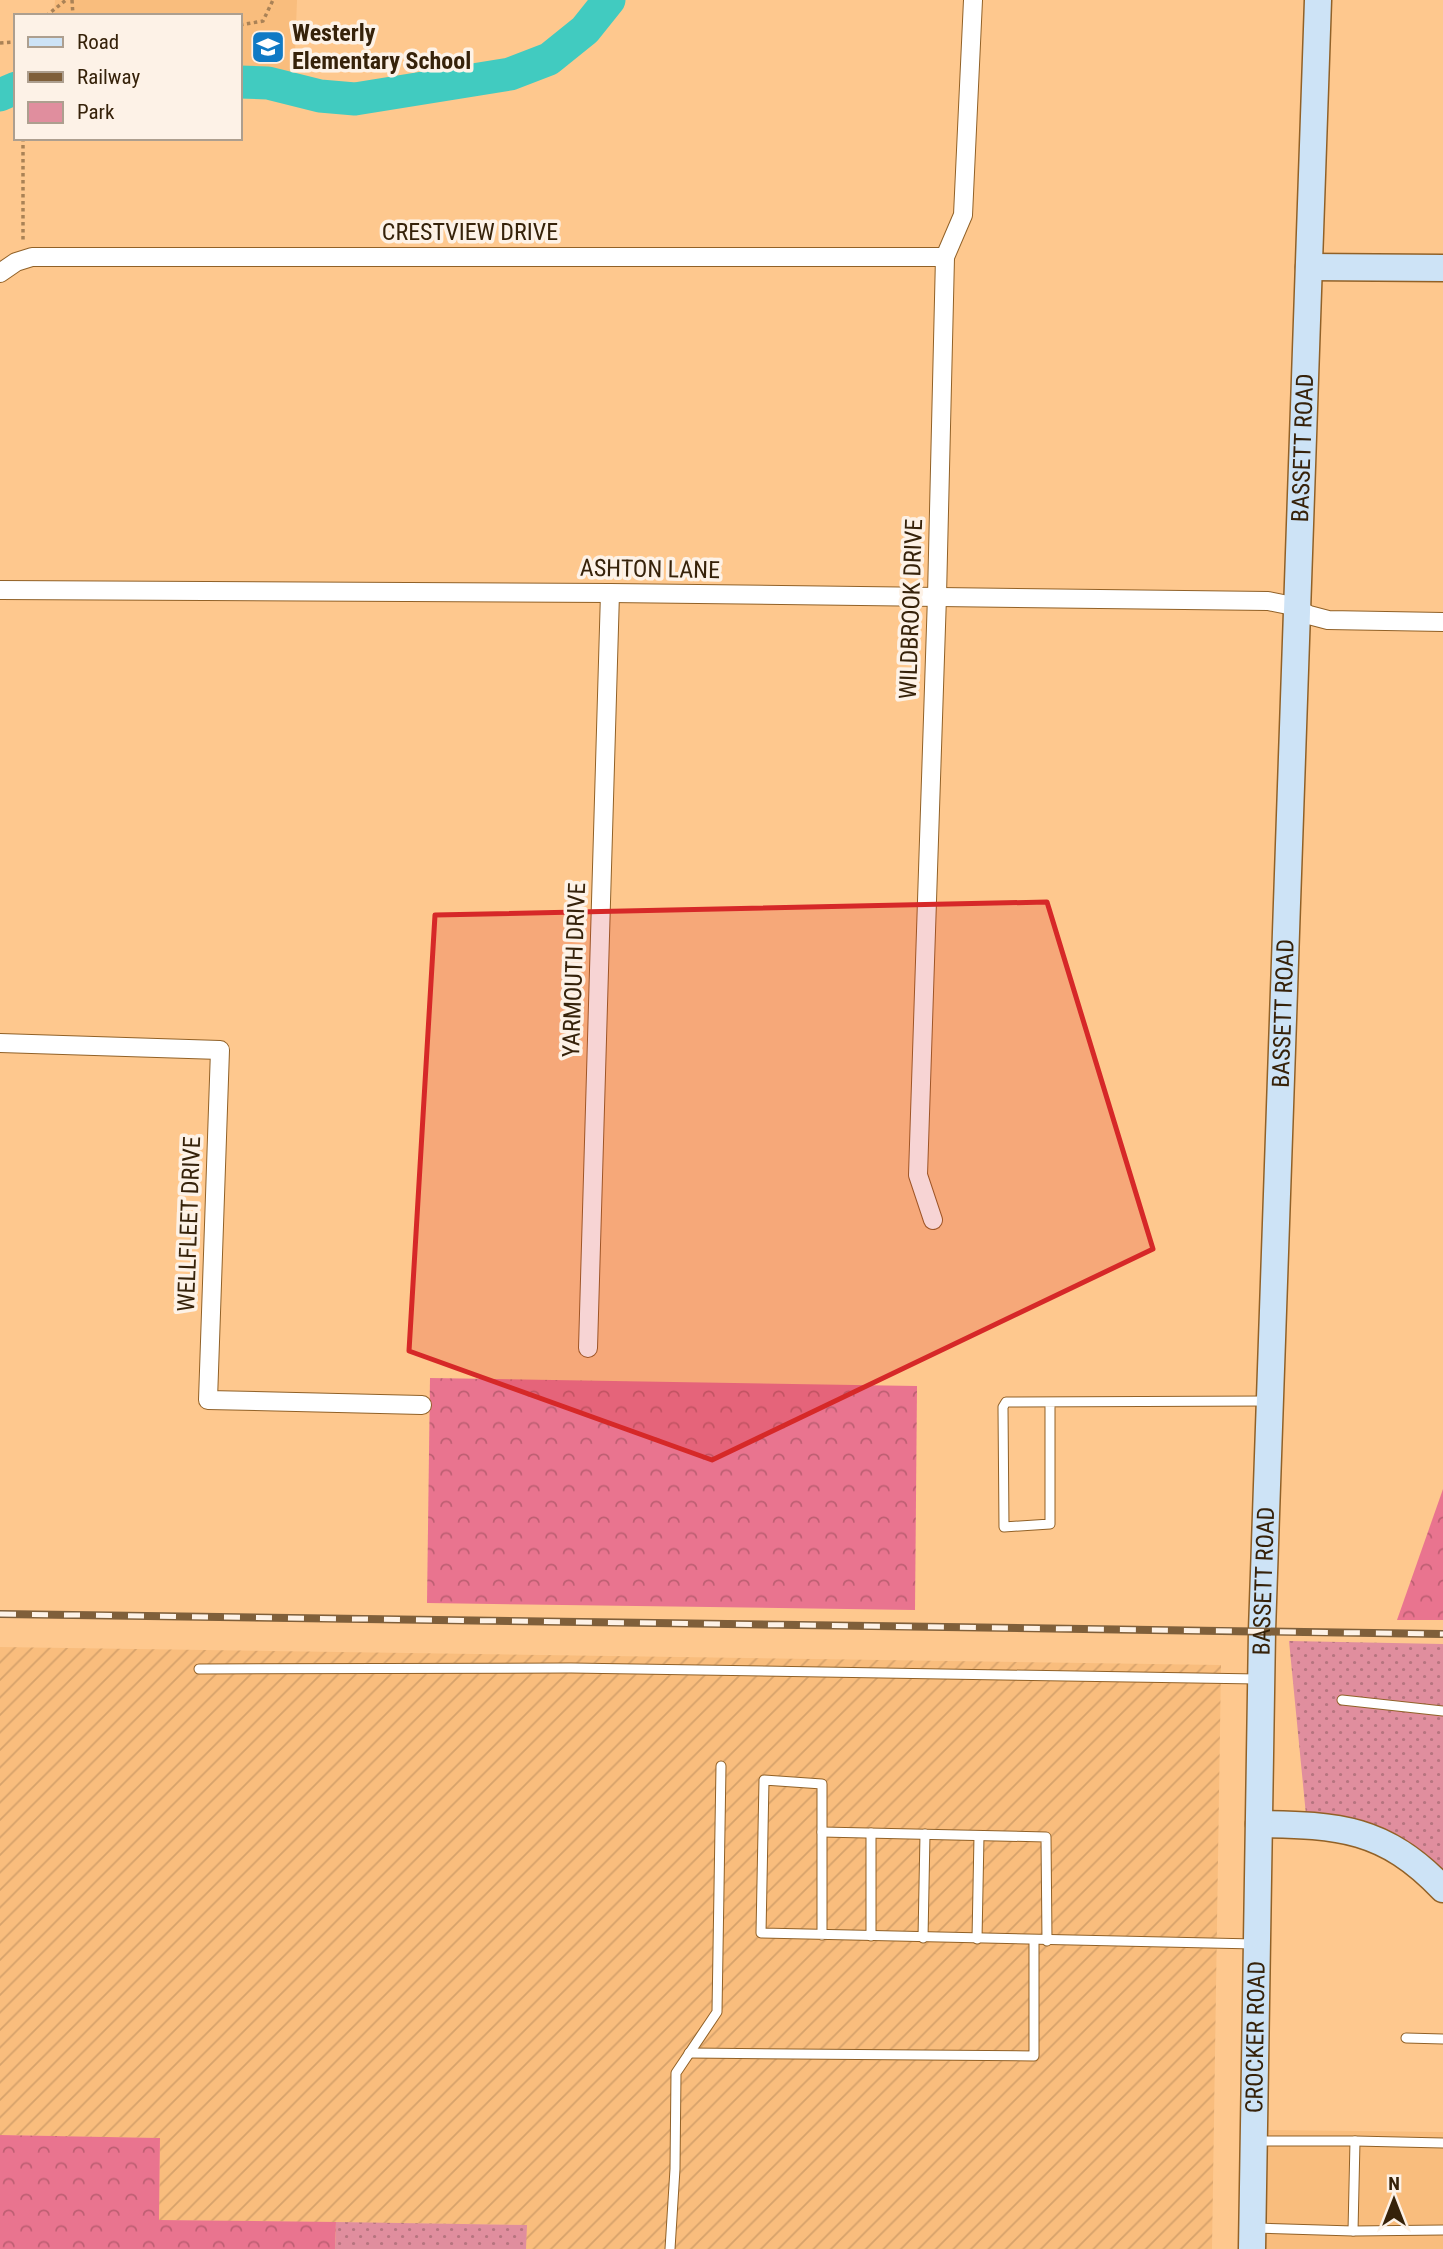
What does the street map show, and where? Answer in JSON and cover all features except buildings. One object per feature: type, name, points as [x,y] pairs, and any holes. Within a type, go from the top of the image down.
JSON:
[{"type":"main road","name":"BASSETT ROAD","points":[[1259,1824],[1269,1401],[1318,0]]},
{"type":"main road","points":[[1309,267],[1443,268]]},
{"type":"main road","points":[[1259,1824],[1326,1826],[1358,1832],[1408,1857],[1443,1889]]},
{"type":"main road","name":"CROCKER ROAD","points":[[1252,2238],[1259,1824]]},
{"type":"street","name":"WILDBROOK DRIVE","points":[[933,1220],[918,1175],[937,596],[944,257],[962,215],[973,0]]},
{"type":"street","name":"CRESTVIEW DRIVE","points":[[0,273],[16,262],[32,257],[944,257]]},
{"type":"street","name":"ASHTON LANE","points":[[0,590],[610,593],[1268,601],[1328,620],[1443,622]]},
{"type":"street","name":"YARMOUTH DRIVE","points":[[588,1348],[610,593]]},
{"type":"street","name":"WELLFLEET DRIVE","points":[[0,1043],[220,1049],[208,1400],[422,1405]]},
{"type":"lane","points":[[1050,1402],[1049,1524],[1004,1527],[1003,1404],[1050,1402],[1269,1401]]},
{"type":"lane","points":[[199,1669],[571,1668],[1261,1679]]},
{"type":"lane","points":[[1342,1700],[1443,1711]]},
{"type":"lane","points":[[670,2249],[675,2169],[676,2073],[717,2012],[721,1766]]},
{"type":"lane","points":[[822,1935],[822,1784],[764,1780],[761,1933],[822,1935],[871,1936],[923,1938],[977,1939],[1034,1941],[1257,1944]]},
{"type":"lane","points":[[822,1832],[1046,1837],[1047,1941]]},
{"type":"lane","points":[[871,1833],[871,1936]]},
{"type":"lane","points":[[923,1938],[925,1835]]},
{"type":"lane","points":[[977,1939],[979,1836]]},
{"type":"lane","points":[[690,2053],[1034,2056],[1034,1941]]},
{"type":"lane","points":[[1406,2038],[1443,2039]]},
{"type":"lane","points":[[1254,2141],[1443,2143]]},
{"type":"lane","points":[[1353,2231],[1355,2141]]},
{"type":"lane","points":[[1252,2238],[1353,2231],[1443,2230]]},
{"type":"path","points":[[49,14],[69,0]]},
{"type":"path","points":[[242,25],[263,21],[273,0]]},
{"type":"path","points":[[23,140],[24,243]]},
{"type":"highlighted area","points":[[1047,902],[1153,1249],[712,1460],[409,1351],[435,915]]},
{"type":"shaded area","name":"Westerly Elementary School","points":[[55,0],[297,0],[294,80],[242,79],[242,14],[54,14]]},
{"type":"shaded area","points":[[0,1647],[1221,1665],[1212,2249],[526,2249],[526,2225],[159,2220],[160,2138],[0,2135]]},
{"type":"shaded area","points":[[1267,2130],[1443,2132],[1443,2249],[1266,2249]]},
{"type":"green space","points":[[430,1378],[917,1386],[915,1610],[427,1603]]},
{"type":"green space","points":[[1443,1489],[1443,1620],[1397,1620]]},
{"type":"green space","points":[[1289,1641],[1443,1644],[1443,1874],[1412,1847],[1355,1819],[1306,1815]]},
{"type":"green space","points":[[0,2135],[160,2138],[159,2220],[336,2222],[335,2249],[0,2249]]},
{"type":"green space","points":[[336,2222],[527,2225],[526,2249],[335,2249]]},
{"type":"waterway","points":[[242,82],[268,83],[320,96],[355,99],[510,74],[549,59],[585,30],[609,0]]},
{"type":"waterway","points":[[0,95],[14,89]]},
{"type":"railway","points":[[0,1614],[1443,1634]]},
{"type":"place","name":"Westerly Elementary School","points":[[268,47]]}]
